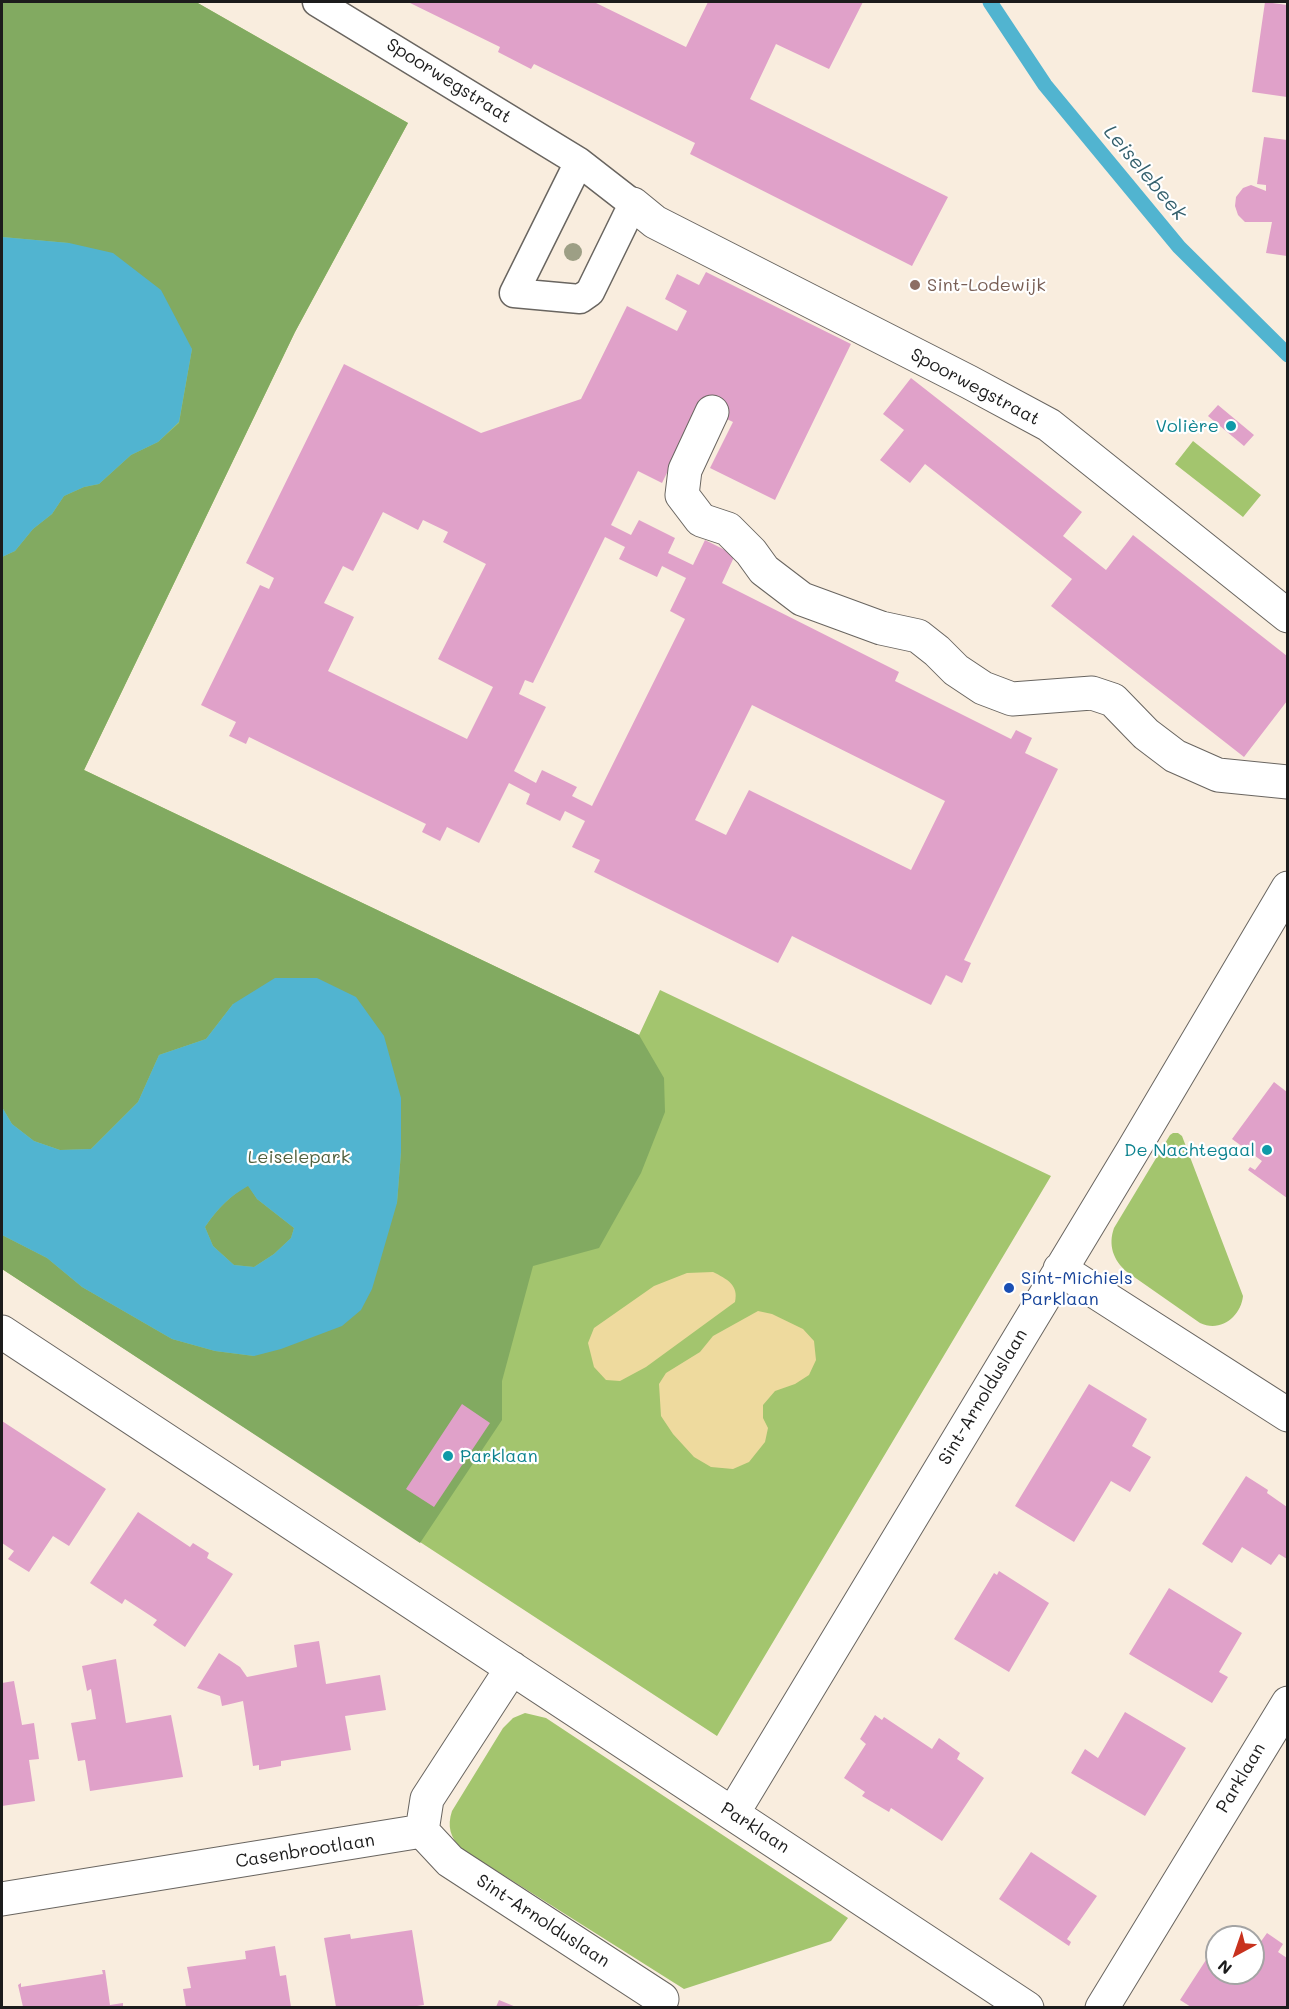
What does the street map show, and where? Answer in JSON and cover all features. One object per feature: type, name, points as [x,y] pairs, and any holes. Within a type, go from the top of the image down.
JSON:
[{"type":"street","name":"Spoorwegstraat","points":[[633,204],[655,222],[1049,425],[1287,616]]},
{"type":"street","points":[[712,412],[685,470],[682,495],[701,520],[728,530],[751,552],[764,570],[802,598],[881,628],[918,636],[956,670],[983,688],[1012,699],[1092,693],[1113,700],[1146,734],[1175,756],[1218,775],[1287,782]]},
{"type":"street","name":"Sint-Arnolduslaan","points":[[733,1813],[1287,888]]},
{"type":"street","points":[[1060,1269],[1287,1415]]},
{"type":"street","name":"Parklaan","points":[[2,1332],[1027,2007]]},
{"type":"street","points":[[422,1831],[427,1799],[512,1668]]},
{"type":"street","name":"Parklaan","points":[[1102,2007],[1287,1703]]},
{"type":"street","name":"Sint-Arnolduslaan","points":[[422,1831],[450,1861],[662,1999],[659,2007]]},
{"type":"street","name":"Casenbrootlaan","points":[[2,1899],[422,1831]]},
{"type":"lane","name":"Spoorwegstraat","points":[[317,2],[579,162],[633,204]]},
{"type":"lane","points":[[579,162],[514,293],[580,299],[590,292],[633,204]]},
{"type":"green space","name":"Leiselepark","points":[[2,2],[196,2],[408,123],[295,332],[84,770],[639,1035],[660,990],[1051,1176],[717,1736],[2,1269]]},
{"type":"green space","name":"Leiselepark","points":[[2,2],[196,2],[408,123],[295,332],[84,770],[639,1035],[664,1078],[665,1112],[641,1173],[599,1248],[533,1266],[502,1381],[502,1420],[420,1543],[2,1269],[2,1235],[47,1258],[82,1287],[172,1339],[215,1351],[254,1356],[397,1203],[401,1152],[401,1098],[233,1004],[206,1039],[159,1055],[138,1102],[91,1149],[60,1150],[34,1141],[12,1124],[2,1107],[2,557],[15,551],[33,529],[52,514],[64,496],[84,487],[99,484],[131,455],[158,442],[179,423],[192,349],[69,243],[2,237]]},
{"type":"green space","points":[[1193,441],[1261,495],[1243,517],[1175,464]]},
{"type":"green space","points":[[1173,1133],[1182,1136],[1243,1296],[1234,1316],[1229,1321],[1215,1326],[1200,1323],[1127,1272],[1113,1252],[1114,1228]]},
{"type":"green space","points":[[248,1185],[257,1199],[294,1228],[291,1238],[274,1254],[254,1267],[234,1265],[213,1246],[205,1227],[224,1203]]},
{"type":"green space","points":[[525,1713],[546,1718],[848,1918],[831,1941],[684,1989],[462,1849],[451,1832],[452,1811],[503,1728],[513,1718]]},
{"type":"sand","points":[[713,1272],[731,1283],[735,1291],[735,1302],[646,1367],[620,1381],[606,1380],[594,1367],[588,1343],[594,1328],[654,1286],[687,1273]]},
{"type":"sand","points":[[758,1311],[772,1314],[803,1329],[814,1341],[816,1360],[809,1375],[795,1384],[775,1391],[763,1405],[763,1418],[768,1428],[765,1442],[749,1462],[733,1469],[711,1467],[694,1457],[673,1434],[661,1416],[659,1384],[666,1373],[700,1352],[713,1336]]},
{"type":"water","points":[[2,237],[69,243],[113,253],[161,290],[192,349],[179,422],[158,442],[131,455],[99,484],[84,487],[64,496],[52,514],[33,529],[15,551],[2,557]]},
{"type":"water","points":[[275,978],[317,978],[356,997],[384,1036],[401,1098],[401,1152],[397,1203],[372,1289],[361,1310],[342,1326],[281,1349],[254,1356],[215,1351],[172,1339],[82,1287],[47,1258],[2,1235],[2,1107],[12,1124],[34,1141],[60,1150],[91,1149],[138,1102],[159,1055],[206,1039],[233,1004]],"holes":[[[248,1186],[257,1199],[294,1228],[291,1238],[274,1254],[254,1267],[234,1265],[213,1246],[205,1227],[224,1204]]]},
{"type":"building","name":"Sint-Lodewijk","points":[[408,2],[594,2],[686,47],[708,2],[863,2],[829,69],[776,44],[750,99],[948,197],[912,266],[690,154],[695,143],[534,64],[531,69],[498,52],[500,47]]},
{"type":"building","points":[[1265,2],[1287,5],[1287,97],[1252,92]]},
{"type":"building","points":[[1264,137],[1287,140],[1287,256],[1266,253],[1272,222],[1245,222],[1238,215],[1235,206],[1236,197],[1243,188],[1251,185],[1266,191],[1266,185],[1257,184]]},
{"type":"building","points":[[706,272],[851,344],[775,500],[710,468],[733,422],[700,406],[662,483],[638,471],[611,525],[631,535],[639,520],[675,538],[668,553],[693,565],[705,540],[735,555],[722,583],[899,672],[895,681],[1011,739],[1016,730],[1032,738],[1025,753],[1058,769],[964,960],[971,963],[962,983],[946,975],[931,1005],[792,936],[778,963],[594,872],[600,860],[572,847],[585,821],[565,811],[560,821],[526,804],[530,794],[509,783],[479,843],[447,827],[440,841],[422,832],[426,824],[249,737],[246,744],[229,736],[236,722],[201,705],[260,585],[269,589],[274,578],[246,563],[344,364],[481,433],[581,399],[627,306],[677,331],[687,311],[665,299],[677,274],[699,285]],"holes":[[[383,512],[418,530],[423,520],[448,532],[443,542],[486,564],[438,659],[493,687],[467,739],[328,671],[354,617],[324,603],[343,566],[353,571]],[[605,537],[625,547],[619,559],[657,577],[662,566],[686,578],[670,611],[685,619],[592,806],[572,796],[577,787],[542,770],[536,783],[514,771],[546,707],[519,694],[525,680],[533,683]],[[752,705],[945,801],[911,870],[749,790],[726,835],[695,820]]]},
{"type":"building","points":[[911,378],[1082,512],[1063,536],[1106,570],[1133,535],[1287,656],[1287,701],[1244,757],[1051,606],[1072,579],[925,464],[910,483],[880,460],[904,430],[883,414]]},
{"type":"building","name":"Volière","points":[[1218,405],[1254,435],[1244,446],[1208,416]]},
{"type":"building","name":"De Nachtegaal","points":[[1274,1082],[1287,1092],[1287,1198],[1248,1170],[1250,1167],[1255,1170],[1262,1161],[1232,1139]]},
{"type":"building","points":[[1089,1384],[1147,1419],[1132,1446],[1151,1457],[1130,1492],[1111,1481],[1074,1542],[1015,1506]]},
{"type":"building","name":"Parklaan","points":[[462,1404],[490,1423],[434,1507],[406,1489]]},
{"type":"building","points":[[2,1421],[106,1489],[69,1546],[53,1536],[29,1572],[8,1559],[14,1551],[2,1543]]},
{"type":"building","points":[[1246,1476],[1268,1490],[1267,1493],[1287,1507],[1287,1559],[1279,1554],[1271,1565],[1242,1547],[1232,1563],[1202,1544]]},
{"type":"building","points":[[138,1512],[190,1547],[193,1543],[209,1553],[207,1558],[233,1574],[185,1647],[153,1625],[157,1620],[125,1599],[122,1604],[90,1583]]},
{"type":"building","points":[[999,1571],[1049,1603],[1009,1672],[954,1639],[994,1573],[997,1575]]},
{"type":"building","points":[[1169,1588],[1242,1633],[1219,1672],[1228,1677],[1212,1703],[1129,1654]]},
{"type":"building","points":[[319,1641],[326,1684],[380,1675],[386,1710],[345,1716],[351,1750],[281,1761],[281,1766],[259,1770],[259,1765],[253,1766],[243,1701],[222,1706],[220,1696],[197,1688],[219,1653],[240,1667],[247,1677],[297,1667],[294,1645]]},
{"type":"building","points":[[116,1659],[126,1723],[171,1715],[183,1777],[90,1791],[85,1760],[78,1761],[71,1723],[96,1719],[91,1689],[87,1691],[82,1666]]},
{"type":"building","points":[[14,1681],[22,1725],[34,1723],[39,1759],[29,1760],[35,1801],[2,1806],[2,1683]]},
{"type":"building","points":[[1125,1712],[1186,1748],[1145,1816],[1071,1773],[1085,1749],[1098,1758]]},
{"type":"building","points":[[875,1715],[882,1720],[884,1717],[932,1749],[939,1738],[960,1753],[957,1759],[984,1778],[942,1841],[891,1808],[889,1812],[862,1796],[865,1792],[844,1778],[866,1744],[860,1739]]},
{"type":"building","points":[[1031,1852],[1097,1896],[1067,1939],[1071,1942],[1069,1946],[999,1899]]},
{"type":"building","points":[[412,1930],[424,2005],[336,2007],[324,1938],[350,1934],[351,1939]]},
{"type":"building","points":[[1267,1933],[1283,1944],[1278,1952],[1287,1958],[1287,2007],[1191,2007],[1180,2000],[1205,1961],[1205,1985],[1265,1985],[1265,1936]]},
{"type":"building","points":[[275,1946],[280,1976],[286,1975],[291,2007],[186,2007],[183,1989],[191,1988],[187,1967],[246,1959],[245,1951]]},
{"type":"building","points":[[102,1970],[105,1970],[110,2005],[123,2003],[123,2007],[23,2007],[18,1985],[21,1983],[21,1987],[103,1974]]},
{"type":"building","points":[[499,2000],[516,2007],[496,2007]]},
{"type":"waterway","name":"Leiselebeek","points":[[990,2],[1045,85],[1179,247],[1288,355]]},
{"type":"place","name":"Sint-Lodewijk","points":[[915,285]]},
{"type":"place","name":"Volière","points":[[1231,426]]},
{"type":"place","name":"De Nachtegaal","points":[[1267,1150]]},
{"type":"place","name":"Sint-Michiels Parklaan","points":[[1009,1288]]},
{"type":"place","name":"Parklaan","points":[[448,1456]]}]
